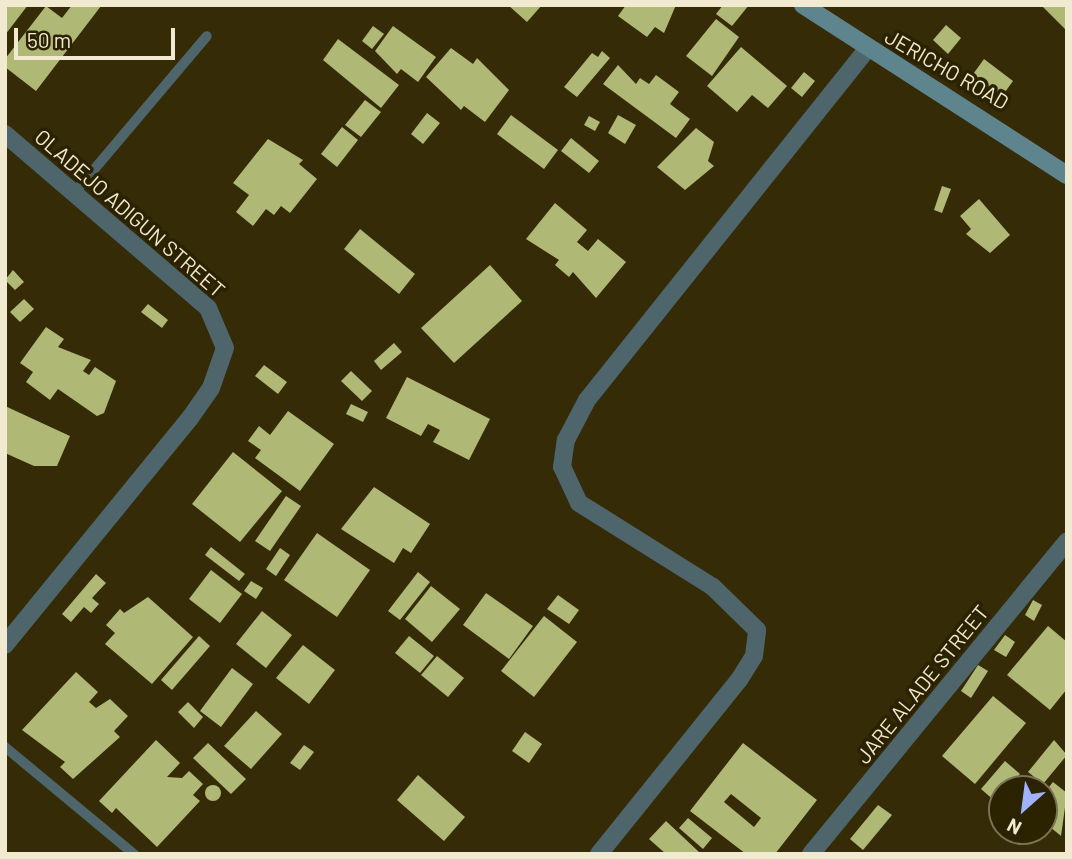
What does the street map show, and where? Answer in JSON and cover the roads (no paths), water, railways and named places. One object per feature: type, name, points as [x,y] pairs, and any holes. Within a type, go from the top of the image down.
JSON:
[{"type":"street","name":"JERICHO ROAD","points":[[803,5],[867,49],[1007,131],[1067,175]]},
{"type":"street","points":[[599,854],[739,680],[754,656],[757,630],[713,587],[585,509],[562,467],[566,440],[587,400],[867,49]]},
{"type":"street","name":"OLADEJO ADIGUN STREET","points":[[5,134],[180,282],[222,328],[225,348],[211,388],[5,645]]},
{"type":"street","name":"JARE ALADE STREET","points":[[811,854],[1067,541]]},
{"type":"lane","points":[[75,192],[207,36]]},
{"type":"lane","points":[[5,747],[134,854]]}]
